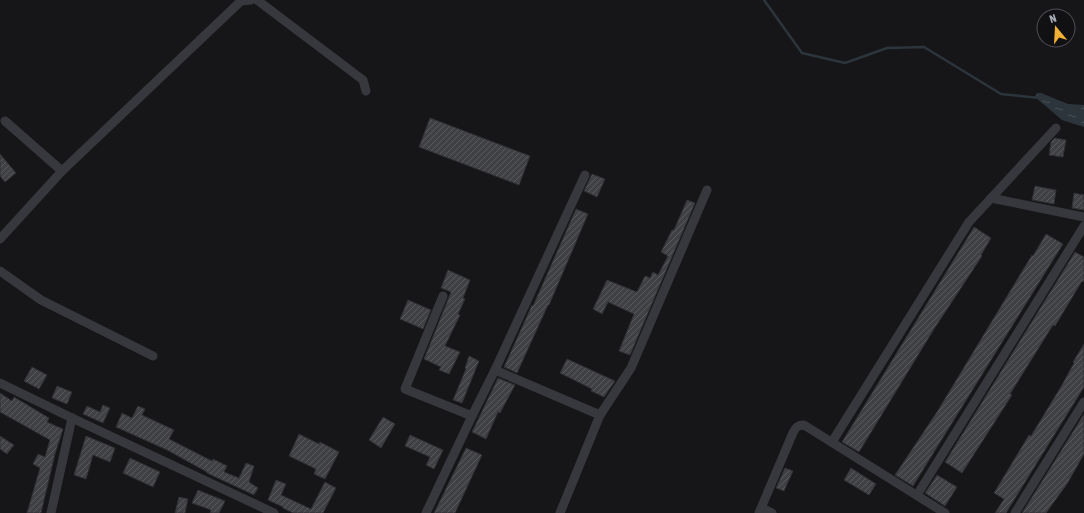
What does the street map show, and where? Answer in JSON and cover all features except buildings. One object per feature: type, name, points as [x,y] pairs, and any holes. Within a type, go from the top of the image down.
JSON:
[{"type":"street","points":[[0,240],[62,171],[240,1],[251,0]]},
{"type":"street","points":[[257,0],[363,80],[366,91]]},
{"type":"street","points":[[5,121],[62,171]]},
{"type":"street","points":[[832,442],[969,222],[1056,128]]},
{"type":"street","points":[[426,513],[495,370],[585,175]]},
{"type":"street","points":[[560,513],[600,415],[631,368],[707,190]]},
{"type":"street","points":[[992,198],[1084,217]]},
{"type":"street","points":[[917,495],[1084,226]]},
{"type":"street","points":[[0,271],[41,300],[153,356]]},
{"type":"street","points":[[444,296],[405,389],[472,416]]},
{"type":"street","points":[[495,370],[600,415]]},
{"type":"street","points":[[0,383],[274,513]]},
{"type":"street","points":[[1015,513],[1084,402]]},
{"type":"street","points":[[51,513],[72,418]]},
{"type":"street","points":[[772,513],[760,510],[796,427],[804,425],[946,513]]},
{"type":"water","points":[[1037,93],[1041,93],[1068,104],[1084,105],[1084,127],[1062,120],[1035,97]]},
{"type":"waterway","points":[[764,0],[802,53],[845,63],[887,48],[924,47],[1001,94],[1039,98]]}]
